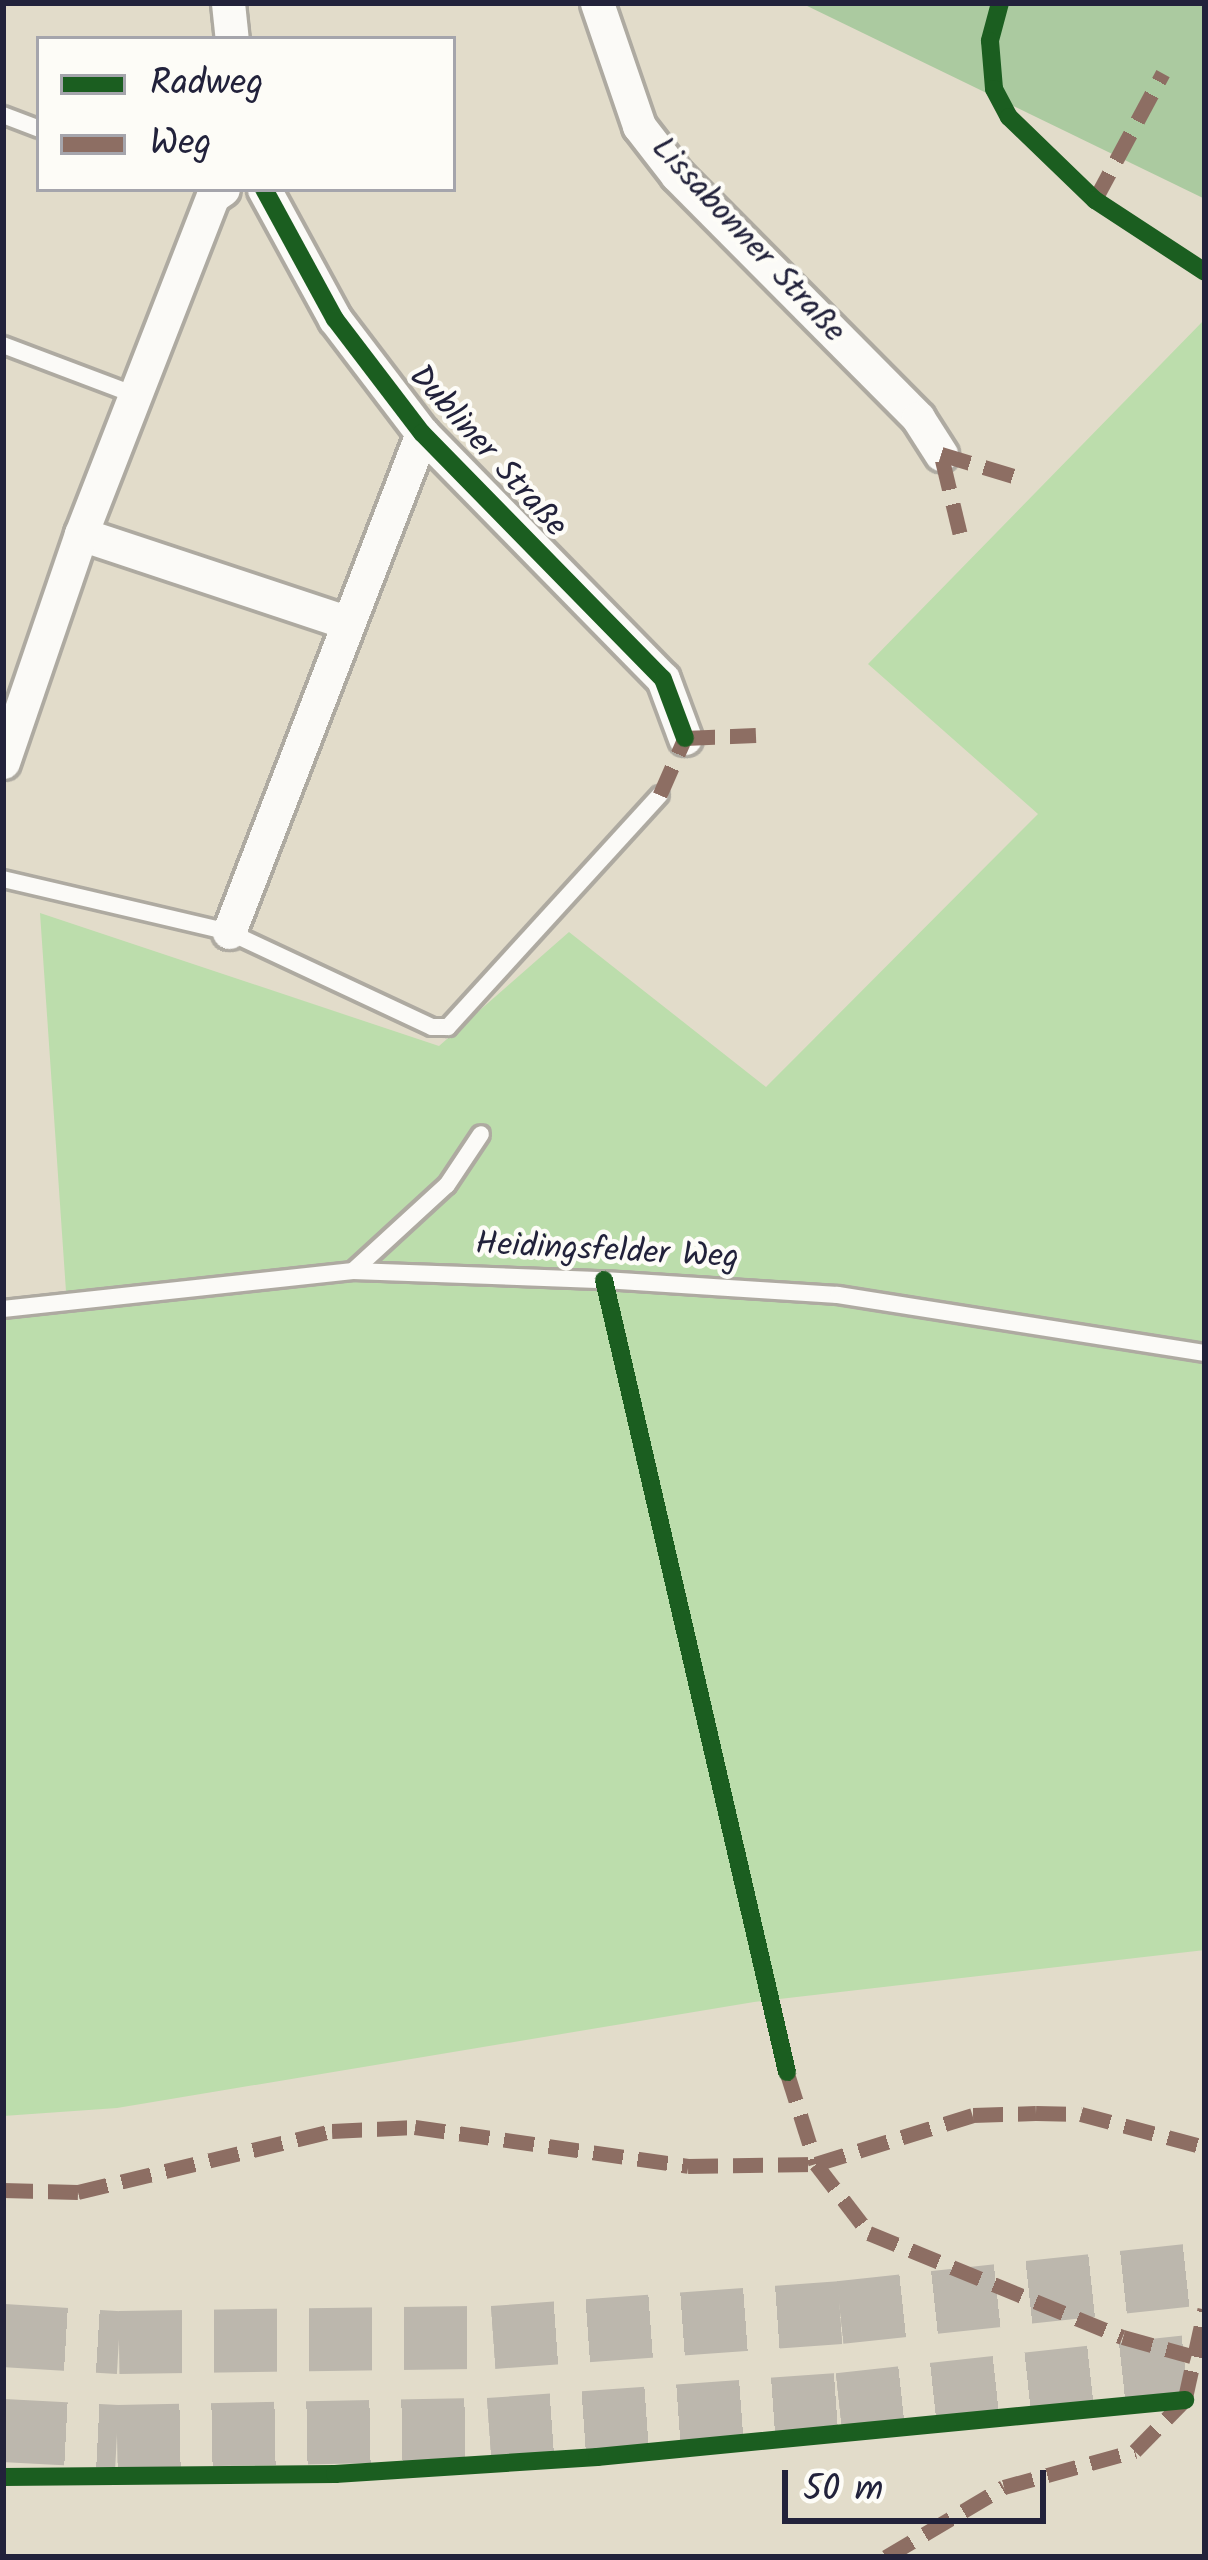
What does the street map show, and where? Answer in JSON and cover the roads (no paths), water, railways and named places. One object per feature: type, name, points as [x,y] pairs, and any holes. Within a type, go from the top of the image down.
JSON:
[{"type":"street","points":[[228,3],[232,36]]},
{"type":"street","name":"Lissabonner Straße","points":[[597,3],[639,126],[677,175],[918,418],[941,454]]},
{"type":"street","points":[[3,762],[81,534],[210,192]]},
{"type":"street","name":"Dubliner Straße","points":[[266,192],[334,319],[422,433],[663,679],[685,738]]},
{"type":"street","points":[[229,932],[422,433]]},
{"type":"street","points":[[81,534],[346,622]]},
{"type":"lane","points":[[3,115],[36,127]]},
{"type":"lane","points":[[3,345],[135,395]]},
{"type":"lane","points":[[3,879],[229,932],[432,1027],[448,1027],[660,795]]},
{"type":"lane","points":[[353,1271],[447,1185],[481,1133]]},
{"type":"lane","name":"Heidingsfelder Weg","points":[[3,1310],[353,1271],[838,1295],[1205,1353]]},
{"type":"tunnel","points":[[3,2335],[119,2342],[493,2337],[840,2312],[1205,2273]]},
{"type":"tunnel","points":[[3,2430],[117,2436],[489,2429],[839,2404],[1205,2364]]}]
